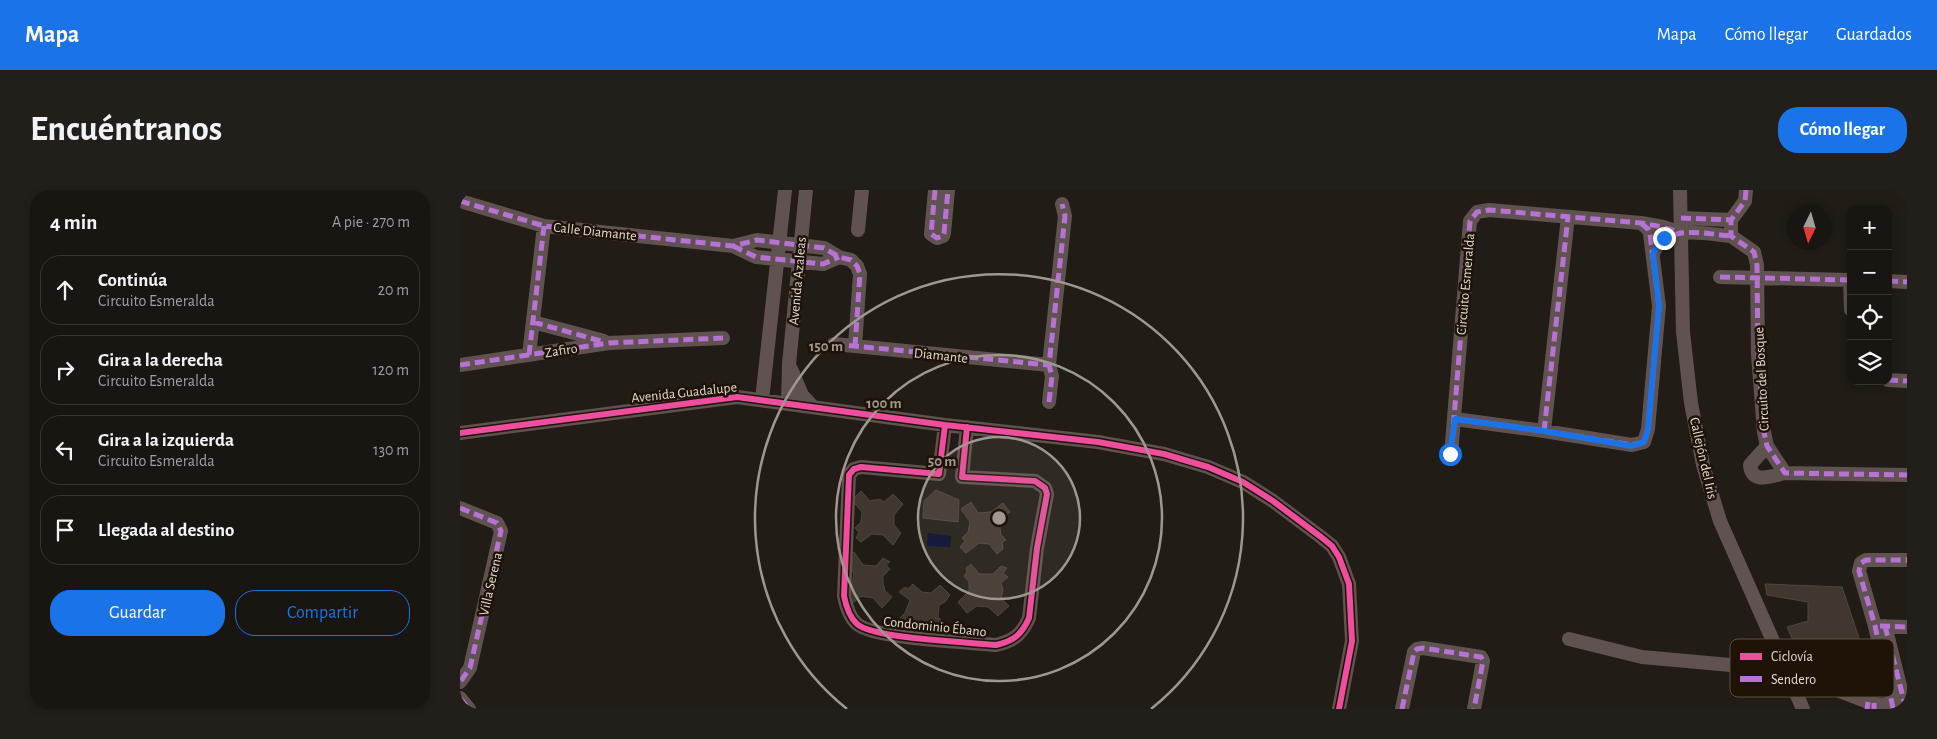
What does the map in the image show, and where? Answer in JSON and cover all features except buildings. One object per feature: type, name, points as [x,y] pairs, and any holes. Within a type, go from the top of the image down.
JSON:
[{"type":"street","name":"Avenida Azaleas","points":[[762,400],[785,190]]},
{"type":"street","name":"Avenida Azaleas","points":[[788,403],[789,364],[806,190]]},
{"type":"street","points":[[858,230],[862,190]]},
{"type":"street","points":[[935,190],[931,234],[937,238],[943,236],[944,233],[948,190]]},
{"type":"street","name":"Callejón del Iris","points":[[1680,190],[1683,332],[1692,403],[1703,465],[1720,521],[1771,639]]},
{"type":"street","points":[[1653,254],[1664,238],[1673,233],[1731,236],[1731,220],[1744,201],[1746,190]]},
{"type":"street","name":"Calle Diamante","points":[[460,200],[544,226],[733,246],[757,240],[824,248],[839,258],[851,260],[857,266],[860,274],[855,346]]},
{"type":"street","points":[[1049,402],[1052,376],[1049,365],[1066,216],[1062,204]]},
{"type":"street","name":"Circuito Esmeralda","points":[[1450,454],[1455,419],[1470,221],[1477,212],[1490,210],[1641,223],[1663,226],[1681,233]]},
{"type":"street","points":[[1544,431],[1568,217]]},
{"type":"street","points":[[1681,218],[1731,220]]},
{"type":"street","points":[[1455,419],[1544,431],[1632,446],[1644,442],[1648,429],[1659,306],[1650,234],[1648,229],[1641,223]]},
{"type":"street","name":"Zafiro","points":[[544,226],[529,355],[609,343],[723,338]]},
{"type":"street","name":"Circuito del Bosque","points":[[1731,236],[1754,252],[1757,265],[1758,355],[1764,432],[1767,446],[1785,473]]},
{"type":"street","name":"Calle Diamante","points":[[733,246],[756,258],[823,264],[839,258]]},
{"type":"street","points":[[1720,278],[1847,280]]},
{"type":"street","points":[[1892,281],[1907,282]]},
{"type":"street","points":[[533,322],[609,343]]},
{"type":"street","points":[[768,336],[792,339]]},
{"type":"street","name":"Diamante","points":[[834,344],[1049,365]]},
{"type":"street","points":[[460,365],[529,355]]},
{"type":"street","points":[[789,364],[802,395],[813,407]]},
{"type":"street","points":[[737,397],[753,389],[764,376]]},
{"type":"street","points":[[1892,380],[1907,381]]},
{"type":"street","name":"Avenida Guadalupe","points":[[460,433],[737,397],[945,425],[1098,442],[1164,454],[1208,467],[1243,482],[1272,501],[1332,546],[1339,557],[1349,584],[1352,641],[1340,709]]},
{"type":"street","name":"Condominio Ébano","points":[[945,425],[939,474],[861,466],[849,475],[844,596],[848,610],[856,623],[876,633],[996,645],[1007,643],[1018,637],[1025,628],[1029,618],[1047,494],[1045,488],[1035,481],[962,477],[967,427]]},
{"type":"street","points":[[1767,446],[1750,465],[1753,474],[1759,478],[1785,473],[1907,475]]},
{"type":"street","name":"Villa Serena","points":[[460,508],[497,523],[501,531],[470,668],[460,682]]},
{"type":"street","points":[[1883,639],[1859,571],[1861,563],[1870,560],[1907,560]]},
{"type":"street","points":[[1880,626],[1907,627]]},
{"type":"street","points":[[1569,639],[1642,656],[1730,665]]},
{"type":"street","points":[[1402,709],[1414,652],[1417,649],[1423,648],[1481,656],[1483,661],[1474,709]]},
{"type":"street","points":[[1850,697],[1871,706],[1900,709],[1894,684]]},
{"type":"street","name":"Callejón del Iris","points":[[1797,697],[1803,709]]},
{"type":"street","points":[[460,698],[469,709]]},
{"type":"water","points":[[928,533],[951,536],[950,547],[927,546]]},
{"type":"marked path","points":[[935,190],[931,234],[937,238],[943,236],[944,233],[948,190]]},
{"type":"marked path","points":[[1746,190],[1745,201],[1731,220],[1731,236],[1754,252],[1757,265],[1758,355],[1764,432],[1767,446],[1785,473],[1907,475]]},
{"type":"marked path","points":[[460,201],[544,226],[733,246],[757,240],[824,248],[839,257],[851,260],[857,266],[860,274],[855,346]]},
{"type":"marked path","points":[[1049,402],[1052,376],[1049,365],[1065,216],[1062,204]]},
{"type":"marked path","points":[[1451,455],[1470,221],[1477,212],[1489,210],[1641,223],[1681,233]]},
{"type":"marked path","points":[[1544,431],[1568,217]]},
{"type":"marked path","points":[[1681,218],[1731,220]]},
{"type":"marked path","points":[[1455,419],[1632,445],[1644,442],[1648,429],[1659,306],[1650,234],[1648,229],[1641,223]]},
{"type":"marked path","points":[[529,355],[544,226]]},
{"type":"marked path","points":[[1653,254],[1658,244],[1676,234],[1698,233],[1731,236]]},
{"type":"marked path","points":[[733,246],[756,257],[823,264],[839,257]]},
{"type":"marked path","points":[[1720,277],[1847,280]]},
{"type":"marked path","points":[[1892,281],[1907,282]]},
{"type":"marked path","points":[[533,322],[604,342]]},
{"type":"marked path","points":[[460,365],[609,343],[723,338]]},
{"type":"marked path","points":[[834,344],[1049,365]]},
{"type":"marked path","points":[[1892,380],[1907,381]]},
{"type":"marked path","points":[[460,508],[497,523],[501,531],[470,668],[460,682]]},
{"type":"marked path","points":[[1878,639],[1859,571],[1861,563],[1866,560],[1907,560]]},
{"type":"marked path","points":[[1880,626],[1907,627]]},
{"type":"marked path","points":[[1885,626],[1888,639]]},
{"type":"marked path","points":[[1402,709],[1414,652],[1417,649],[1423,648],[1481,657],[1483,661],[1474,709]]},
{"type":"marked path","points":[[1894,662],[1906,709]]},
{"type":"marked path","points":[[1891,697],[1893,708]]},
{"type":"marked path","points":[[460,698],[469,709]]},
{"type":"marked path","points":[[1867,709],[1868,702]]},
{"type":"marked path","points":[[1874,703],[1874,709]]},
{"type":"cycle path","points":[[460,433],[737,397],[945,425],[1098,442],[1164,454],[1208,467],[1243,482],[1273,501],[1332,546],[1339,557],[1349,584],[1352,641],[1339,709]]},
{"type":"cycle path","points":[[945,425],[939,474],[861,467],[854,469],[849,475],[844,596],[852,618],[857,624],[867,629],[901,636],[996,645],[1017,636],[1029,618],[1037,548],[1047,494],[1045,488],[1035,481],[962,477],[967,427]]},
{"type":"route","points":[[1450,454],[1455,419],[1544,431],[1632,446],[1644,442],[1648,429],[1659,306],[1653,254],[1664,238]]}]
